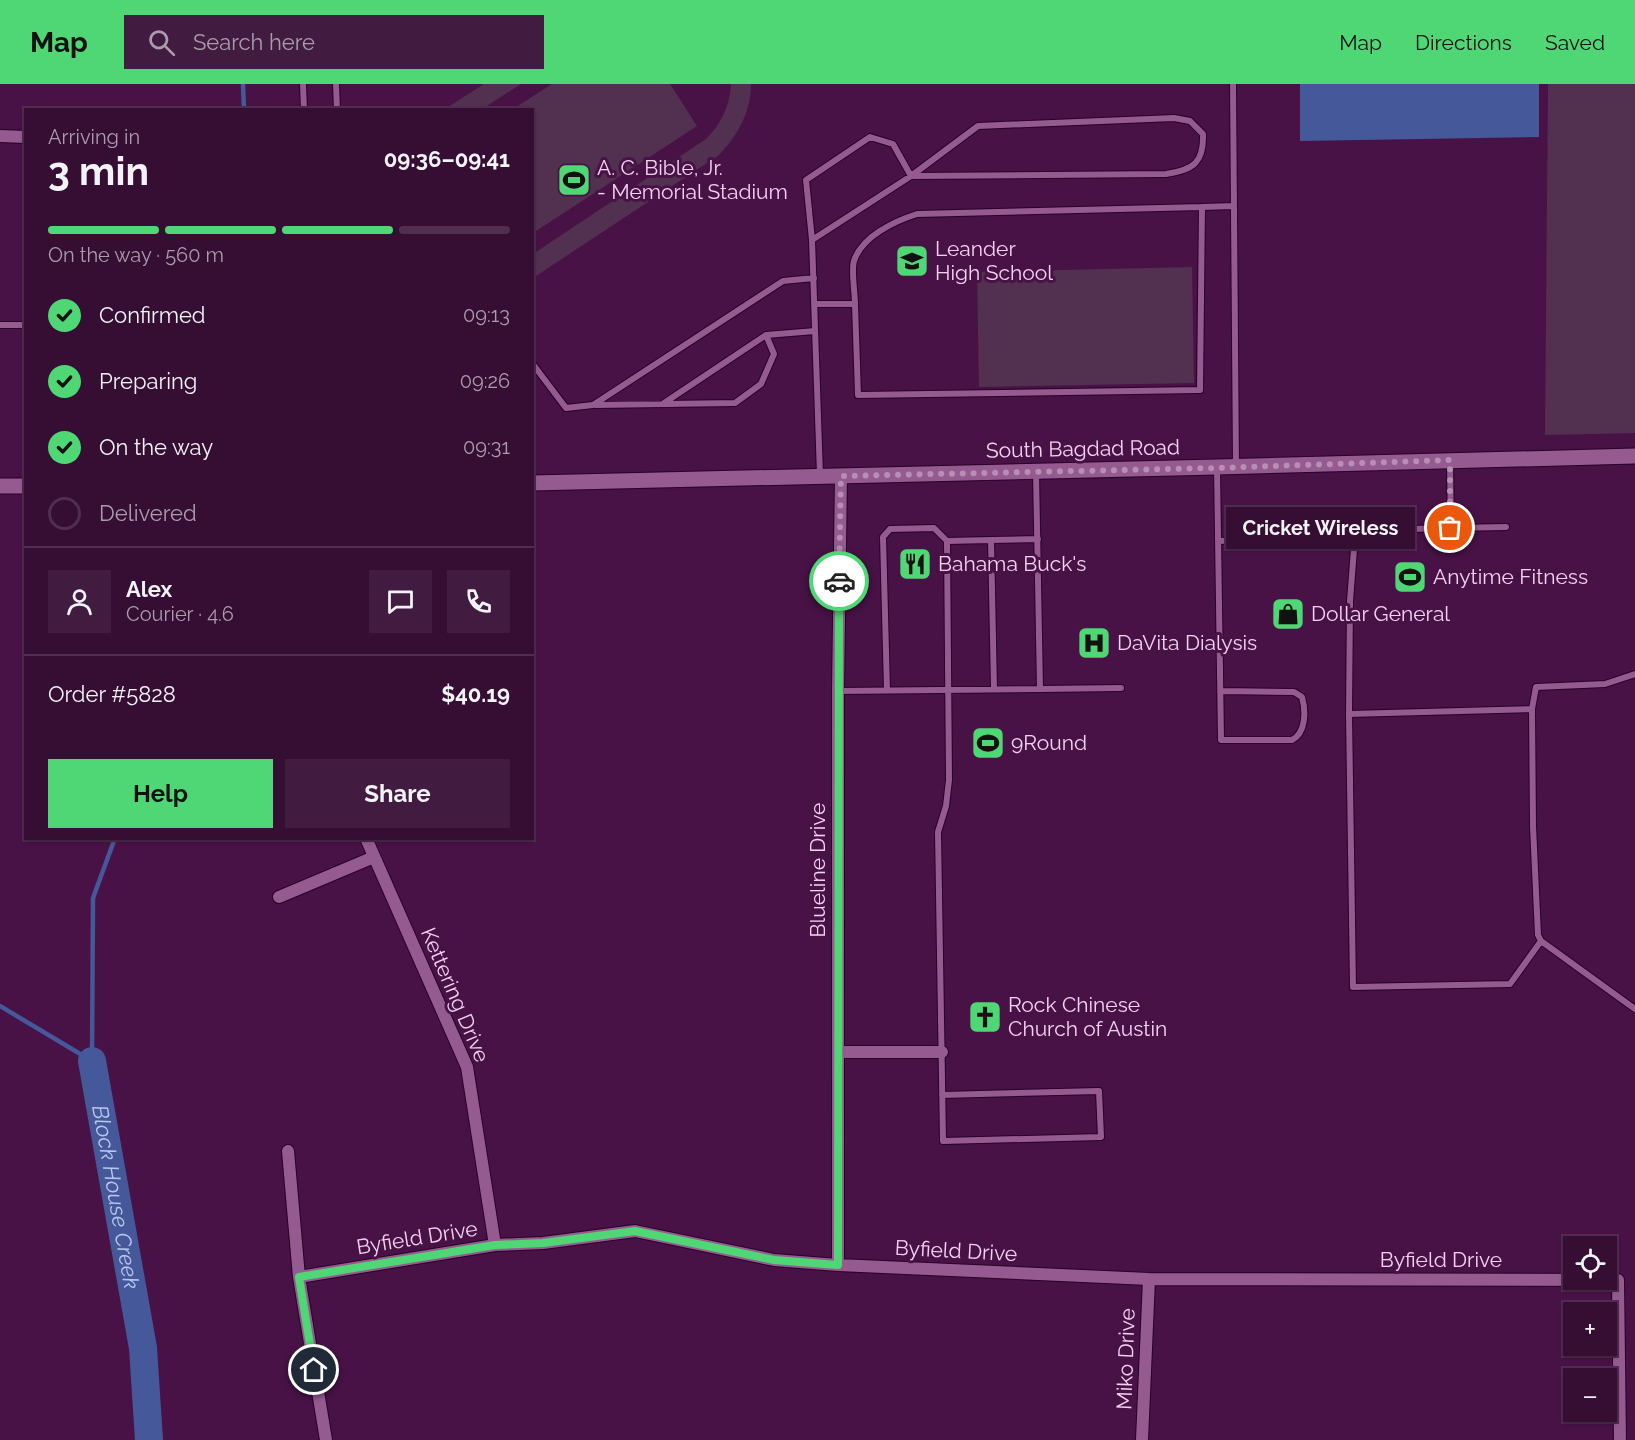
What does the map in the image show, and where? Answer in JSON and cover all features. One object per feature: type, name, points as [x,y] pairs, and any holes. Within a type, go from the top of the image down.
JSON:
[{"type":"main road","name":"South Bagdad Road","points":[[534,483],[1635,456]]},
{"type":"main road","points":[[0,486],[24,486]]},
{"type":"street","points":[[0,136],[24,137]]},
{"type":"street","name":"Blueline Drive","points":[[838,1265],[838,690],[841,476]]},
{"type":"street","name":"Kettering Drive","points":[[367,840],[467,1067],[495,1245]]},
{"type":"street","points":[[279,897],[374,857]]},
{"type":"street","points":[[838,1052],[942,1052]]},
{"type":"street","points":[[288,1151],[299,1277],[326,1440]]},
{"type":"street","name":"Byfield Drive","points":[[299,1277],[495,1245],[543,1243],[635,1231],[774,1260],[838,1265],[1149,1279],[1618,1280],[1620,1440]]},
{"type":"street","name":"Miko Drive","points":[[1142,1440],[1149,1279]]},
{"type":"lane","points":[[303,84],[304,108]]},
{"type":"lane","points":[[336,84],[337,108]]},
{"type":"lane","points":[[1233,84],[1236,467]]},
{"type":"lane","points":[[812,240],[911,176],[978,126],[1174,118],[1190,121],[1203,134],[1203,150],[1199,160],[1185,171],[1166,174],[911,176]]},
{"type":"lane","points":[[820,476],[814,278],[806,180],[870,137],[893,144],[911,176]]},
{"type":"lane","points":[[1202,207],[1200,390],[858,395],[853,262],[866,242],[900,219],[917,214],[1233,206]]},
{"type":"lane","points":[[593,405],[783,281],[814,278]]},
{"type":"lane","points":[[814,304],[855,304]]},
{"type":"lane","points":[[0,325],[24,326]]},
{"type":"lane","points":[[664,403],[765,335],[815,331]]},
{"type":"lane","points":[[534,366],[566,408],[593,405],[735,403],[761,384],[774,354],[765,335]]},
{"type":"lane","points":[[1450,460],[1450,528]]},
{"type":"lane","points":[[1217,468],[1221,740],[1292,740],[1302,731],[1304,705],[1302,697],[1294,692],[1222,691]]},
{"type":"lane","points":[[1036,471],[1040,689]]},
{"type":"lane","points":[[1218,541],[1355,536],[1368,530],[1506,527]]},
{"type":"lane","points":[[887,690],[883,537],[890,529],[934,528],[947,541],[949,780],[946,806],[938,832],[942,1052],[942,1095],[943,1141],[1101,1137],[1099,1091],[942,1095]]},
{"type":"lane","points":[[1355,536],[1350,601],[1349,714],[1353,987],[1510,984],[1541,940]]},
{"type":"lane","points":[[947,541],[1038,539]]},
{"type":"lane","points":[[991,540],[994,689]]},
{"type":"lane","points":[[1635,674],[1605,684],[1536,687],[1532,709],[1534,859],[1538,935],[1541,940],[1635,1009]]},
{"type":"lane","points":[[838,690],[1121,688]]},
{"type":"lane","points":[[1349,714],[1532,709]]},
{"type":"shaded area","points":[[484,84],[521,84],[484,108],[447,108]]},
{"type":"shaded area","name":"A. C. Bible, Jr. - Memorial Stadium","points":[[552,84],[670,84],[697,126],[534,232],[534,108],[515,108]]},
{"type":"shaded area","name":"A. C. Bible, Jr. - Memorial Stadium","points":[[731,84],[751,84],[749,104],[742,122],[719,155],[534,277],[534,253],[706,139],[724,114]]},
{"type":"shaded area","points":[[1548,84],[1635,84],[1635,433],[1545,435]]},
{"type":"shaded area","points":[[1192,267],[1194,383],[979,387],[977,272]]},
{"type":"water","points":[[1300,84],[1539,84],[1539,137],[1300,141]]},
{"type":"waterway","points":[[243,84],[244,108]]},
{"type":"waterway","points":[[92,1061],[93,898],[114,840]]},
{"type":"waterway","name":"Block House Creek","points":[[0,1006],[92,1061]]},
{"type":"waterway","name":"Block House Creek","points":[[92,1061],[143,1348],[149,1440]]},
{"type":"way so far","points":[[839,581],[841,476],[1217,468],[1450,460],[1450,528]]},
{"type":"place","name":"A. C. Bible, Jr. - Memorial Stadium","points":[[574,180]]},
{"type":"place","name":"Leander High School","points":[[912,261]]},
{"type":"place","name":"Cricket Wireless","points":[[1450,528]]},
{"type":"place","name":"Bahama Buck's","points":[[915,564]]},
{"type":"place","name":"Anytime Fitness","points":[[1410,577]]},
{"type":"place","name":"Dollar General","points":[[1288,614]]},
{"type":"place","name":"DaVita Dialysis","points":[[1094,643]]},
{"type":"place","name":"9Round","points":[[988,743]]},
{"type":"place","name":"Rock Chinese Church of Austin","points":[[985,1017]]},
{"type":"route","points":[[314,1370],[299,1277],[495,1245],[543,1243],[635,1231],[774,1260],[838,1265],[839,581]]}]
